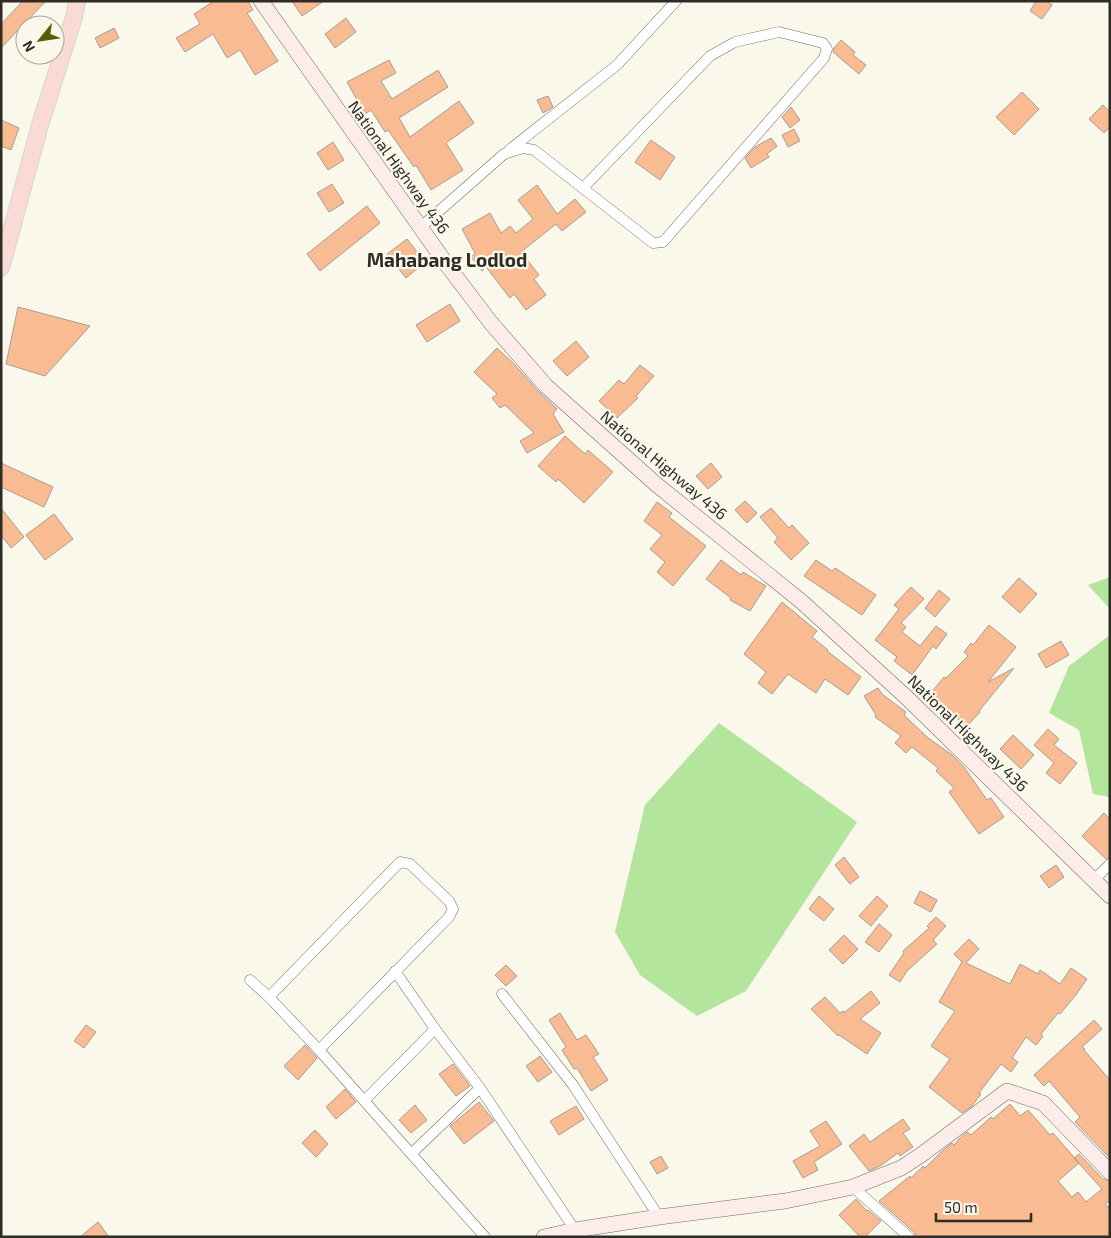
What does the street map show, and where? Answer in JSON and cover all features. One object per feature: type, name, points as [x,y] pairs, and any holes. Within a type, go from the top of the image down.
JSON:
[{"type":"main road","points":[[1,268],[40,125],[74,17],[77,1]]},
{"type":"main road","name":"National Highway 436","points":[[261,1],[491,323],[546,386],[657,485],[802,602],[905,696],[1110,896]]},
{"type":"main road","points":[[544,1237],[575,1230],[658,1217],[785,1201],[853,1187],[901,1168],[914,1160],[962,1126],[1007,1090],[1043,1103],[1110,1172]]},
{"type":"street","points":[[421,227],[504,154],[617,65],[676,1]]},
{"type":"street","points":[[504,154],[523,148],[534,150],[582,188],[653,243],[663,242],[824,58],[827,49],[823,43],[779,32],[735,42],[710,56],[582,188]]},
{"type":"street","points":[[269,997],[400,862],[410,864],[449,901],[453,909],[449,917],[319,1050]]},
{"type":"street","points":[[1094,880],[1110,864]]},
{"type":"street","points":[[395,971],[435,1029],[480,1088],[575,1230]]},
{"type":"street","points":[[250,980],[269,997],[365,1100],[485,1237]]},
{"type":"street","points":[[502,994],[573,1085],[658,1217]]},
{"type":"street","points":[[365,1100],[435,1029]]},
{"type":"street","points":[[412,1153],[480,1088]]},
{"type":"street","points":[[853,1187],[909,1237]]},
{"type":"green space","points":[[1110,577],[1110,609],[1088,585]]},
{"type":"green space","points":[[1110,635],[1110,797],[1093,794],[1079,730],[1049,713],[1069,666]]},
{"type":"green space","points":[[719,723],[857,822],[746,991],[697,1016],[640,975],[615,932],[645,805]]},
{"type":"building","points":[[23,1],[46,1],[33,15],[15,15],[15,33],[1,48],[1,24]]},
{"type":"building","points":[[214,1],[248,1],[253,10],[247,13],[278,61],[255,75],[240,50],[227,58],[213,34],[185,52],[176,38],[200,24],[194,14]]},
{"type":"building","points":[[292,1],[324,1],[302,16]]},
{"type":"building","points":[[1036,1],[1047,1],[1052,5],[1042,19],[1030,11]]},
{"type":"building","points":[[346,18],[356,32],[335,48],[325,34]]},
{"type":"building","points":[[114,28],[119,38],[100,48],[95,38]]},
{"type":"building","points":[[841,40],[855,52],[853,55],[866,65],[859,74],[833,52]]},
{"type":"building","points":[[389,60],[396,73],[381,81],[392,99],[438,70],[448,87],[399,118],[410,137],[459,101],[474,123],[446,143],[463,170],[431,190],[416,165],[414,167],[388,130],[385,132],[371,110],[365,114],[347,82]]},
{"type":"building","points":[[1022,92],[1039,109],[1014,135],[996,117]]},
{"type":"building","points":[[548,96],[553,107],[543,113],[537,100]]},
{"type":"building","points":[[1103,105],[1110,112],[1110,127],[1104,133],[1089,119]]},
{"type":"building","points":[[791,107],[800,120],[790,128],[782,117]]},
{"type":"building","points":[[1,120],[19,128],[11,150],[1,146]]},
{"type":"building","points":[[794,129],[800,141],[788,147],[782,135]]},
{"type":"building","points":[[771,138],[777,146],[767,154],[769,157],[751,168],[745,158],[755,147]]},
{"type":"building","points":[[651,140],[675,157],[660,180],[635,162]]},
{"type":"building","points":[[333,142],[344,160],[328,170],[317,153]]},
{"type":"building","points":[[332,184],[344,203],[329,212],[317,193]]},
{"type":"building","points":[[537,185],[557,214],[575,199],[586,212],[562,231],[556,224],[521,252],[539,275],[534,279],[546,295],[526,310],[514,294],[510,298],[486,267],[482,271],[471,257],[475,253],[462,229],[490,213],[501,233],[510,226],[516,233],[533,219],[518,200]]},
{"type":"building","points":[[367,206],[380,223],[320,271],[307,254]]},
{"type":"building","points":[[407,239],[425,262],[406,278],[387,254]]},
{"type":"building","points":[[450,304],[460,321],[427,342],[416,325]]},
{"type":"building","points":[[18,307],[90,326],[45,376],[6,364]]},
{"type":"building","points":[[576,341],[589,357],[567,376],[553,361]]},
{"type":"building","points":[[497,348],[557,409],[553,414],[564,432],[527,453],[520,441],[534,433],[505,405],[500,408],[492,398],[497,394],[474,372]]},
{"type":"building","points":[[640,365],[654,376],[636,396],[638,398],[617,418],[599,401],[619,380],[624,384]]},
{"type":"building","points":[[565,436],[585,454],[588,450],[613,472],[584,503],[558,479],[556,482],[538,466]]},
{"type":"building","points":[[1,463],[53,487],[44,507],[1,487]]},
{"type":"building","points":[[711,463],[722,477],[708,489],[696,476]]},
{"type":"building","points":[[745,501],[757,513],[747,523],[735,510]]},
{"type":"building","points":[[657,502],[672,513],[669,517],[706,546],[673,586],[657,572],[665,562],[650,549],[662,535],[644,521]]},
{"type":"building","points":[[1,508],[24,537],[11,548],[1,535]]},
{"type":"building","points":[[771,508],[789,528],[792,525],[809,543],[791,560],[774,542],[778,538],[760,517]]},
{"type":"building","points":[[54,514],[73,539],[45,560],[26,535]]},
{"type":"building","points":[[721,560],[741,575],[743,572],[766,586],[750,611],[730,600],[731,598],[706,579]]},
{"type":"building","points":[[816,560],[832,571],[835,568],[876,595],[862,615],[804,576]]},
{"type":"building","points":[[1019,578],[1037,594],[1020,613],[1002,597]]},
{"type":"building","points":[[911,587],[924,599],[901,623],[906,627],[902,632],[920,646],[936,626],[947,634],[936,649],[933,646],[912,675],[894,661],[897,657],[875,640],[899,609],[894,605]]},
{"type":"building","points":[[939,590],[950,599],[935,617],[925,608]]},
{"type":"building","points":[[782,602],[817,631],[812,637],[861,677],[848,695],[825,679],[816,693],[788,674],[772,694],[758,683],[766,672],[744,654]]},
{"type":"building","points":[[989,625],[1016,647],[988,682],[1014,668],[966,727],[931,693],[944,677],[946,678],[968,656],[964,652],[971,643],[973,645]]},
{"type":"building","points":[[1061,641],[1069,655],[1046,668],[1038,654]]},
{"type":"building","points":[[878,688],[882,694],[906,712],[904,715],[927,737],[952,755],[964,767],[987,800],[991,798],[1004,817],[979,834],[949,792],[954,788],[936,771],[938,768],[912,747],[906,753],[895,743],[901,736],[875,717],[876,715],[864,696]]},
{"type":"building","points":[[1048,729],[1059,739],[1054,745],[1077,763],[1060,784],[1046,773],[1054,763],[1034,745]]},
{"type":"building","points":[[1013,735],[1034,755],[1021,769],[1000,749]]},
{"type":"building","points":[[1104,813],[1110,819],[1110,857],[1106,859],[1082,836]]},
{"type":"building","points":[[844,857],[859,877],[850,884],[835,865]]},
{"type":"building","points":[[1056,865],[1064,877],[1049,888],[1040,876]]},
{"type":"building","points":[[920,891],[937,900],[931,912],[914,903]]},
{"type":"building","points":[[819,896],[834,909],[824,921],[809,909]]},
{"type":"building","points":[[877,896],[888,906],[871,926],[859,916]]},
{"type":"building","points":[[936,917],[946,926],[933,940],[937,944],[907,971],[900,982],[889,975],[904,953],[903,951],[929,928],[927,926]]},
{"type":"building","points":[[879,924],[892,935],[879,952],[865,942]]},
{"type":"building","points":[[844,935],[858,949],[843,964],[829,950]]},
{"type":"building","points":[[969,939],[979,949],[966,963],[1010,984],[1020,964],[1038,974],[1040,970],[1060,984],[1071,968],[1087,979],[1060,1014],[1058,1013],[1041,1034],[1043,1036],[1036,1045],[1026,1037],[1012,1058],[1018,1062],[1011,1072],[1001,1064],[979,1093],[981,1094],[972,1106],[962,1113],[929,1087],[950,1059],[931,1046],[955,1011],[939,1002],[962,962],[954,954]]},
{"type":"building","points":[[506,965],[517,976],[506,986],[495,975]]},
{"type":"building","points":[[871,991],[880,1003],[860,1019],[881,1033],[867,1054],[838,1036],[811,1009],[825,997],[840,1013],[845,1012]]},
{"type":"building","points":[[560,1013],[577,1040],[586,1035],[599,1054],[593,1057],[608,1080],[591,1091],[577,1068],[574,1069],[562,1050],[566,1047],[549,1020]]},
{"type":"building","points":[[1094,1020],[1102,1029],[1082,1047],[1110,1080],[1110,1158],[1075,1122],[1080,1117],[1049,1081],[1044,1086],[1034,1075]]},
{"type":"building","points":[[86,1025],[96,1032],[84,1048],[74,1041]]},
{"type":"building","points":[[305,1045],[317,1058],[298,1080],[284,1066]]},
{"type":"building","points":[[540,1056],[552,1072],[538,1082],[526,1066]]},
{"type":"building","points":[[453,1064],[470,1086],[456,1096],[439,1074]]},
{"type":"building","points":[[345,1089],[356,1102],[336,1119],[326,1107]]},
{"type":"building","points":[[479,1102],[494,1121],[464,1144],[450,1126]]},
{"type":"building","points":[[1010,1104],[1020,1116],[1028,1110],[1050,1135],[1053,1133],[1074,1158],[1079,1154],[1103,1179],[1110,1181],[1110,1200],[1105,1204],[1110,1209],[1110,1237],[916,1237],[914,1232],[879,1201],[910,1176],[911,1178],[923,1166],[925,1168],[952,1143],[954,1145],[967,1132],[971,1135],[991,1117],[993,1119]],"holes":[[[1079,1163],[1102,1189],[1086,1202],[1078,1192],[1072,1197],[1058,1181]]]},
{"type":"building","points":[[415,1105],[427,1120],[411,1133],[399,1120]]},
{"type":"building","points":[[576,1106],[584,1119],[559,1135],[550,1121]]},
{"type":"building","points":[[903,1119],[910,1129],[903,1133],[913,1147],[900,1156],[898,1153],[880,1166],[869,1171],[849,1146],[864,1134],[870,1142]]},
{"type":"building","points":[[826,1121],[842,1144],[814,1162],[818,1170],[803,1178],[793,1161],[820,1146],[810,1131]]},
{"type":"building","points":[[315,1130],[328,1144],[316,1157],[302,1143]]},
{"type":"building","points":[[661,1156],[668,1168],[657,1174],[650,1162]]},
{"type":"building","points":[[856,1199],[867,1211],[881,1221],[865,1237],[860,1237],[839,1215]]},
{"type":"building","points":[[98,1222],[109,1237],[80,1237]]},
{"type":"district","name":"Mahabang Lodlod","points":[[447,260]]}]
